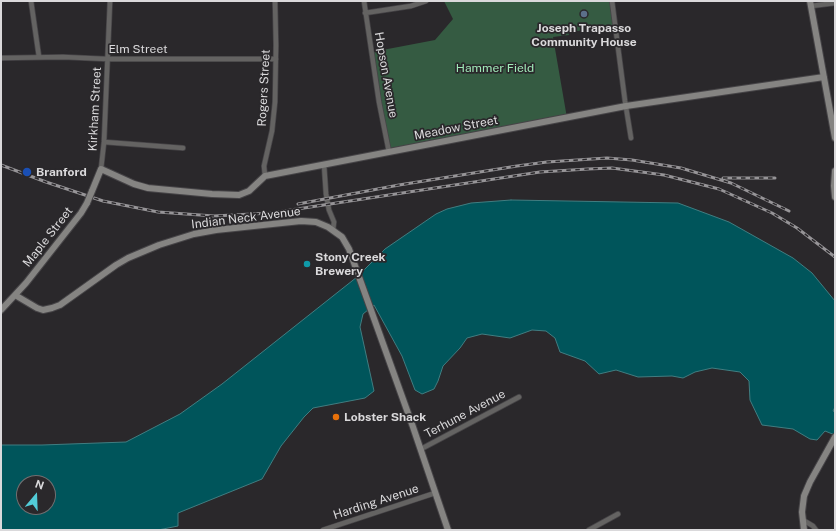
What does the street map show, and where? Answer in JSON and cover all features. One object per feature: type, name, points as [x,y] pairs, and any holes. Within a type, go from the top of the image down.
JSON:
[{"type":"street","points":[[31,1],[38,57]]},
{"type":"street","name":"Kirkham Street","points":[[101,170],[104,142],[110,1]]},
{"type":"street","name":"Rogers Street","points":[[265,176],[264,166],[272,131],[275,102],[275,1]]},
{"type":"street","name":"Hopson Avenue","points":[[364,1],[389,152]]},
{"type":"street","points":[[365,13],[411,6],[426,1]]},
{"type":"street","points":[[612,1],[631,138]]},
{"type":"street","points":[[835,3],[811,4],[835,138]]},
{"type":"street","name":"Elm Street","points":[[1,58],[276,59]]},
{"type":"street","name":"Meadow Street","points":[[265,176],[626,106],[824,77]]},
{"type":"street","points":[[104,142],[183,148]]},
{"type":"street","points":[[324,164],[326,194],[329,210],[334,222],[333,230]]},
{"type":"street","points":[[101,170],[134,184],[148,188],[219,195],[244,194],[265,176]]},
{"type":"street","name":"Maple Street","points":[[1,310],[15,295],[81,213],[87,203],[101,170]]},
{"type":"street","points":[[835,171],[835,197]]},
{"type":"street","name":"Indian Neck Avenue","points":[[15,295],[37,308],[43,310],[52,308],[60,305],[128,258],[159,244],[194,234],[216,230],[300,221],[316,222],[333,230],[345,242],[354,265],[421,449],[448,530]]},
{"type":"street","name":"Terhune Avenue","points":[[421,449],[519,398]]},
{"type":"street","points":[[804,530],[803,504],[807,489],[834,439]]},
{"type":"street","name":"Harding Avenue","points":[[323,530],[435,493]]},
{"type":"street","points":[[589,530],[618,514]]},
{"type":"street","points":[[803,520],[813,526],[816,530]]},
{"type":"green space","name":"Hammer Field","points":[[444,1],[612,1],[615,27],[568,32],[569,35],[553,37],[567,118],[389,152],[372,52],[435,40],[453,19]]},
{"type":"water","points":[[511,200],[678,203],[729,222],[793,258],[812,273],[835,301],[835,407],[833,411],[835,412],[835,435],[825,431],[817,440],[810,439],[793,429],[762,425],[750,400],[749,381],[740,372],[712,368],[695,372],[683,378],[672,376],[638,377],[616,370],[599,374],[585,361],[560,352],[555,338],[546,331],[532,330],[510,338],[482,334],[467,338],[443,366],[434,389],[422,394],[415,390],[402,356],[374,305],[363,314],[360,327],[374,391],[365,398],[313,408],[281,446],[262,479],[178,513],[178,526],[158,530],[1,530],[1,445],[126,442],[180,414],[222,384],[357,277],[385,249],[436,214],[447,209],[471,203]]},
{"type":"railway","points":[[298,204],[399,185],[517,166],[547,162],[607,158],[632,160],[681,168],[731,183],[789,211]]},
{"type":"railway","points":[[1,165],[103,201],[158,212],[214,216],[271,213],[540,172],[612,168],[664,175],[719,189],[772,213],[797,228],[835,257]]},
{"type":"railway","points":[[723,178],[775,178]]},
{"type":"place","name":"Joseph Trapasso Community House","points":[[584,14]]},
{"type":"place","name":"Branford","points":[[27,172]]},
{"type":"place","name":"Stony Creek Brewery","points":[[307,264]]},
{"type":"place","name":"Lobster Shack","points":[[336,417]]}]
